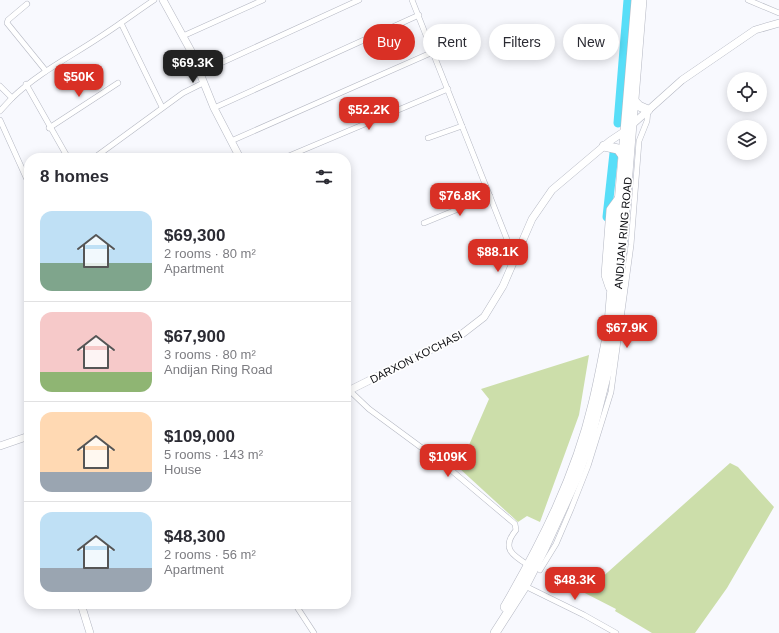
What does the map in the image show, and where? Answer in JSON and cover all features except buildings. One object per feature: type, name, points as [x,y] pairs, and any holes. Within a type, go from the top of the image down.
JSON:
[{"type":"highway","name":"ANDIJAN RING ROAD","points":[[495,633],[526,586],[529,569],[558,506],[580,448],[593,406],[608,333],[612,289],[627,197],[623,156],[636,0]]},
{"type":"highway","name":"ANDIJAN RING ROAD","points":[[488,633],[558,521],[589,444],[607,373],[624,276],[627,197],[642,0]]},
{"type":"highway","points":[[634,101],[639,106],[648,110]]},
{"type":"highway","points":[[604,146],[618,149],[623,156]]},
{"type":"highway","points":[[529,569],[540,570]]},
{"type":"main road","points":[[163,0],[191,51],[214,108],[237,153]]},
{"type":"main road","name":"DARXON KO'CHASI","points":[[351,390],[462,334],[484,317],[503,286],[514,257],[532,219],[552,190],[604,146],[625,131],[682,80],[754,30],[779,23]]},
{"type":"main road","points":[[0,446],[24,438]]},
{"type":"main road","points":[[83,609],[90,633]]},
{"type":"street","points":[[0,111],[26,84],[154,0]]},
{"type":"street","points":[[183,36],[263,0]]},
{"type":"street","points":[[199,73],[359,0]]},
{"type":"street","points":[[412,0],[423,27]]},
{"type":"street","points":[[748,0],[779,13]]},
{"type":"street","points":[[27,4],[9,18],[7,22],[46,71]]},
{"type":"street","points":[[214,108],[418,15]]},
{"type":"street","points":[[121,23],[162,107]]},
{"type":"street","points":[[231,141],[423,56]]},
{"type":"street","points":[[436,60],[514,257]]},
{"type":"street","points":[[49,128],[118,83]]},
{"type":"street","points":[[102,152],[162,107],[183,93],[203,83]]},
{"type":"street","points":[[26,84],[49,128],[65,153]]},
{"type":"street","points":[[0,86],[12,98]]},
{"type":"street","points":[[296,153],[448,89]]},
{"type":"street","points":[[627,197],[640,141],[647,121],[648,110]]},
{"type":"street","points":[[0,120],[24,173]]},
{"type":"street","points":[[428,138],[462,126]]},
{"type":"street","points":[[424,223],[490,196]]},
{"type":"street","points":[[540,570],[559,537],[588,466],[611,392],[624,276]]},
{"type":"street","points":[[351,394],[369,409],[445,465],[515,524],[516,530],[511,536],[510,552],[529,569]]},
{"type":"street","points":[[526,586],[616,633]]},
{"type":"street","points":[[298,609],[314,633]]},
{"type":"green space","points":[[589,355],[579,415],[540,522],[527,516],[518,522],[459,468],[489,399],[481,389]]},
{"type":"green space","points":[[730,463],[738,467],[774,507],[727,588],[695,633],[652,633],[615,611],[616,609],[575,588],[584,574],[599,580]]},
{"type":"waterway","points":[[618,123],[628,0]]},
{"type":"waterway","points":[[607,217],[614,153]]}]
